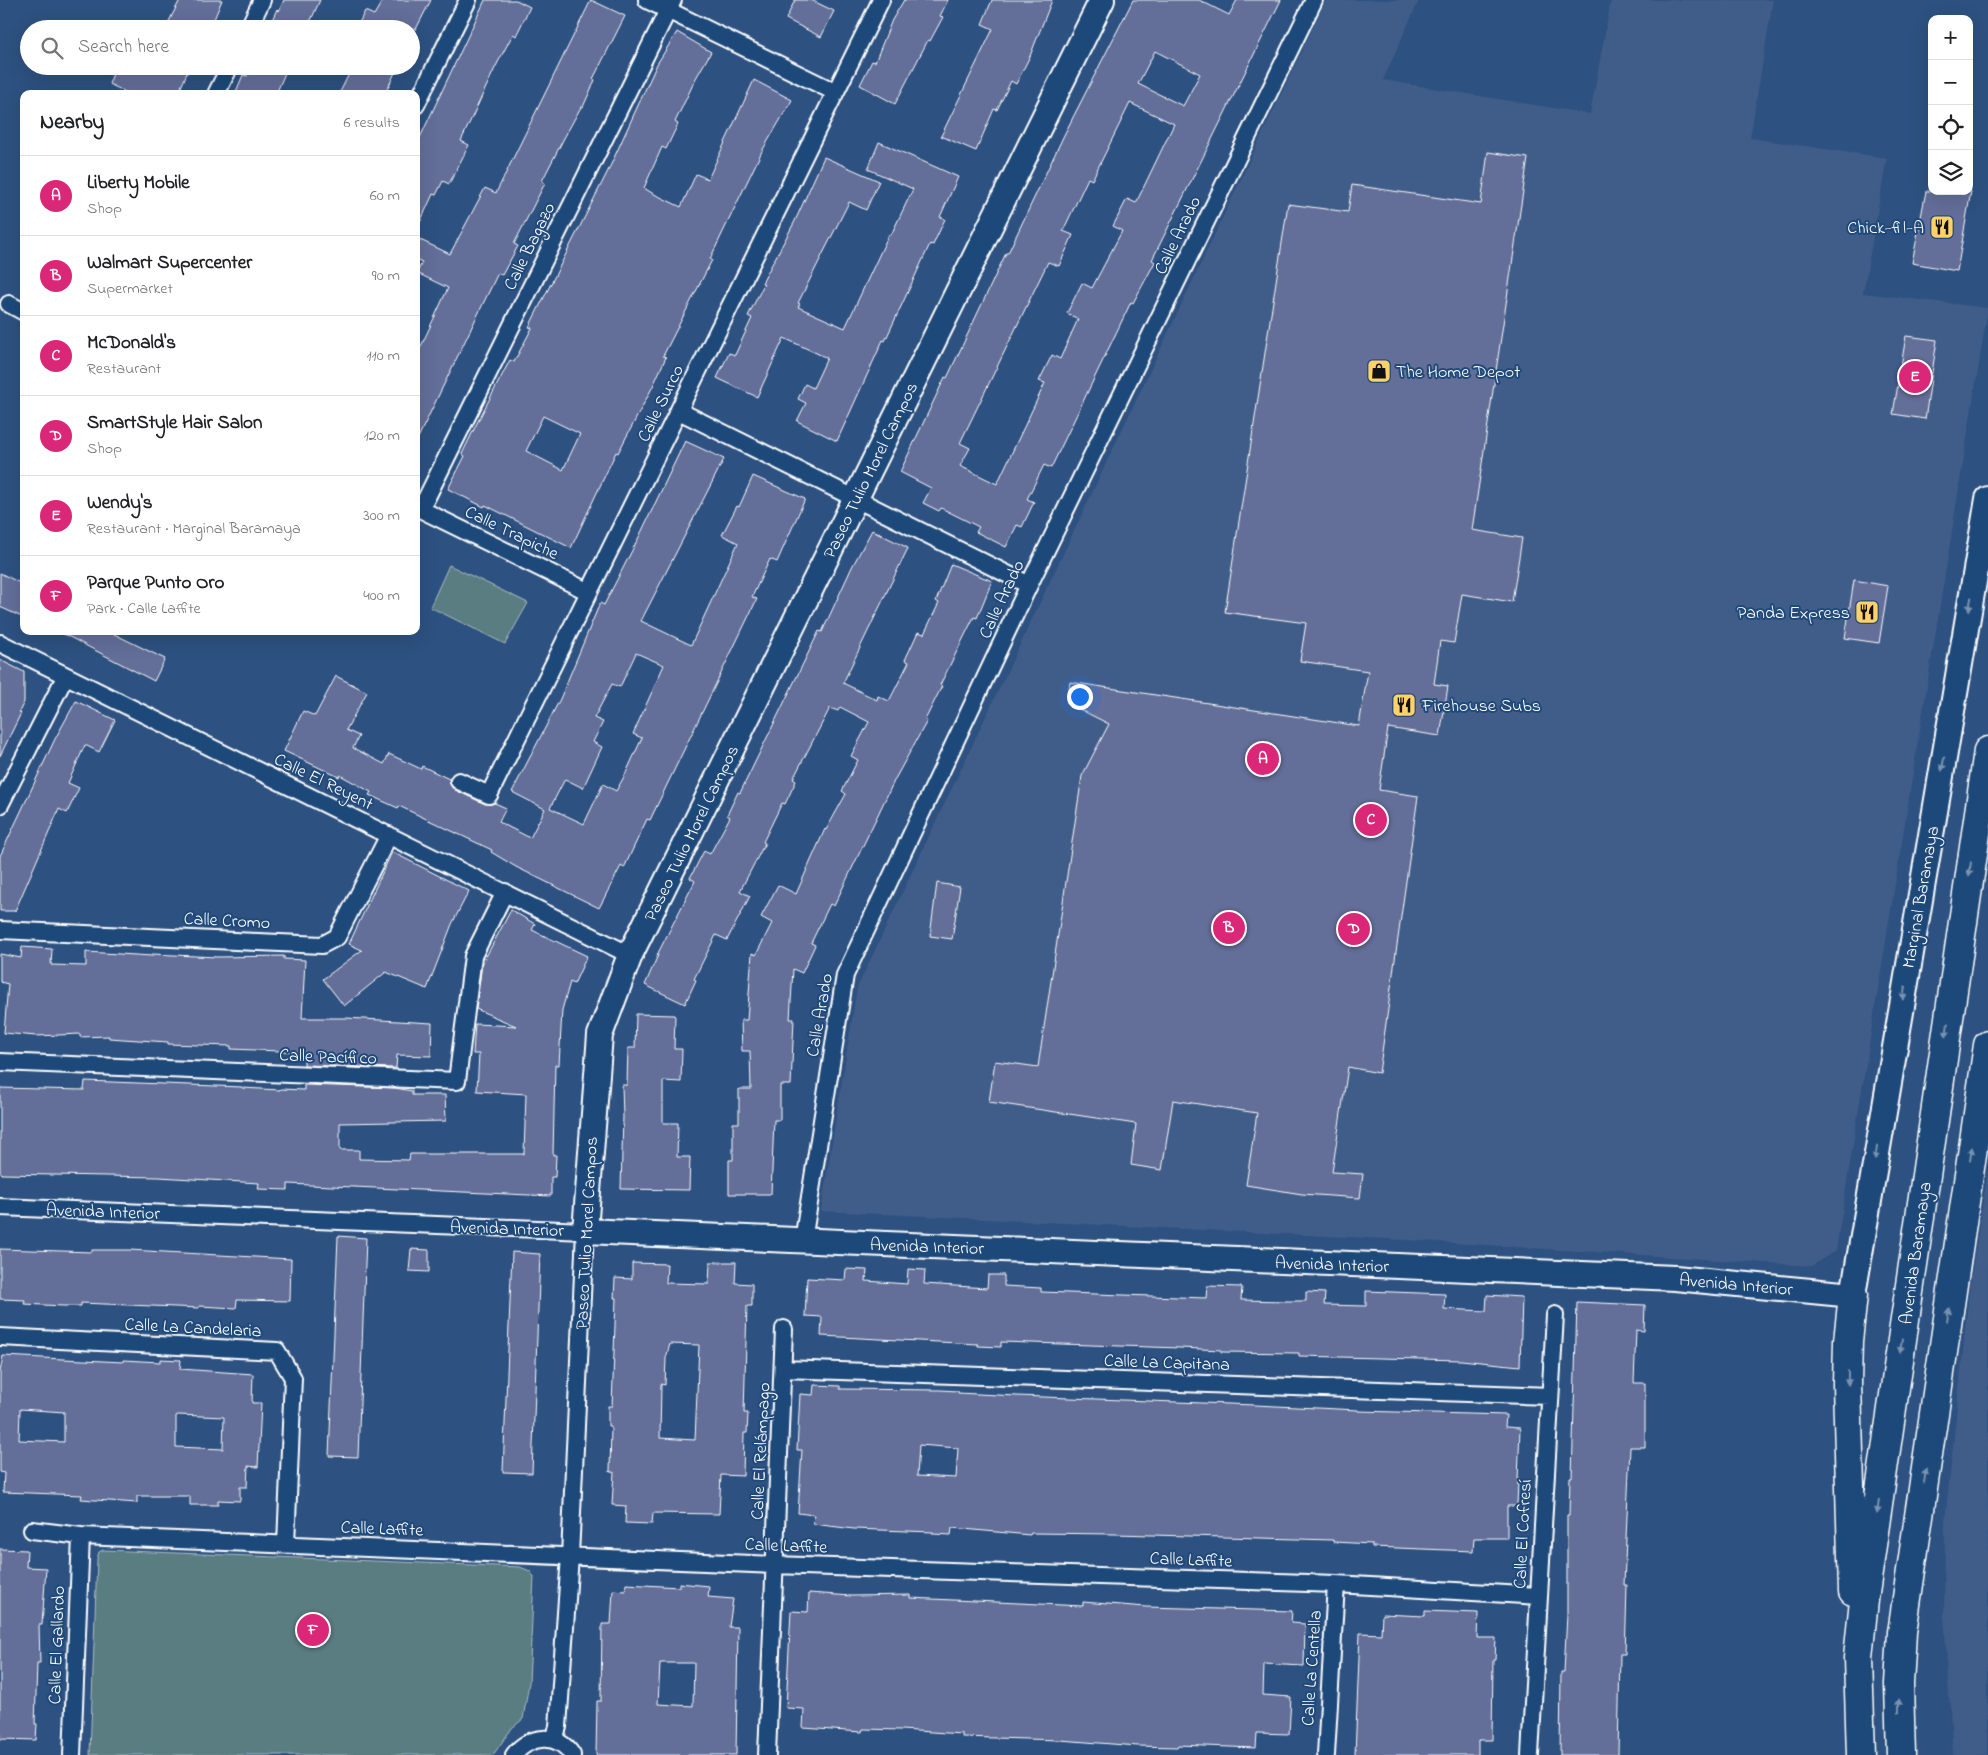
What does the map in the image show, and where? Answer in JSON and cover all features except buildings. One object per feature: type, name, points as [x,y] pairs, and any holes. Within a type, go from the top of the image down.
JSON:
[{"type":"highway","name":"Avenida Baramaya","points":[[1861,1755],[1858,1658],[1864,1600],[1988,752]]},
{"type":"highway","points":[[1901,1754],[1899,1684],[1902,1632],[1988,1045]]},
{"type":"highway","points":[[1853,1295],[1848,1341],[1848,1384],[1852,1571],[1858,1658]]},
{"type":"street","points":[[252,20],[262,0]]},
{"type":"street","points":[[420,96],[468,0]]},
{"type":"street","points":[[648,0],[670,5],[835,92]]},
{"type":"street","name":"Calle Surco","points":[[459,781],[489,795],[881,0]]},
{"type":"street","name":"Paseo Tulio Morel Campos","points":[[554,1740],[558,1727],[570,1556],[585,1231],[600,1036],[630,954],[1102,0]]},
{"type":"street","name":"Calle Arado","points":[[803,1241],[845,975],[1029,585],[1314,0]]},
{"type":"street","name":"Calle Bagazo","points":[[420,506],[670,5]]},
{"type":"street","points":[[218,90],[226,75]]},
{"type":"street","points":[[9,304],[20,310]]},
{"type":"street","points":[[678,411],[1029,585]]},
{"type":"street","name":"Calle Trapiche","points":[[420,508],[589,592]]},
{"type":"street","name":"Marginal Baramaya","points":[[1853,1295],[1983,556],[1987,508]]},
{"type":"street","name":"Calle El Reyent","points":[[0,643],[65,677],[630,954]]},
{"type":"street","points":[[0,805],[65,677]]},
{"type":"street","name":"Calle Cromo","points":[[0,930],[322,945],[337,937],[389,835]]},
{"type":"street","name":"Calle Pacífico","points":[[0,1062],[457,1081],[473,956],[505,892]]},
{"type":"street","name":"Avenida Interior","points":[[0,1207],[1675,1278],[1853,1295]]},
{"type":"street","name":"Calle El Cofresí","points":[[1530,1755],[1555,1315]]},
{"type":"street","name":"Calle El Relámpago","points":[[767,1755],[784,1368],[784,1329]]},
{"type":"street","name":"Calle La Candelaria","points":[[0,1337],[277,1351],[293,1378],[286,1544]]},
{"type":"street","name":"Calle La Capitana","points":[[784,1368],[1550,1396]]},
{"type":"street","name":"Calle Laffite","points":[[32,1530],[81,1536],[774,1565],[1336,1584],[1539,1596]]},
{"type":"street","name":"Calle El Gallardo","points":[[72,1755],[81,1536]]},
{"type":"street","name":"Calle La Centella","points":[[1326,1755],[1336,1584]]},
{"type":"street","points":[[514,1755],[523,1744],[536,1739],[554,1740],[561,1743],[572,1755]]},
{"type":"shaded area","points":[[1326,0],[1419,0],[1383,80],[1590,114],[1611,0],[1773,0],[1750,138],[1887,158],[1863,293],[1988,308],[1836,1250],[1812,1266],[1406,1240],[821,1211],[857,988]]},
{"type":"shaded area","points":[[1988,1171],[1988,1755],[1953,1755],[1944,1617],[1945,1522],[1970,1283]]},
{"type":"green space","points":[[449,565],[528,603],[505,644],[430,607]]},
{"type":"green space","points":[[103,1550],[520,1567],[530,1571],[534,1577],[529,1683],[523,1719],[512,1728],[493,1755],[90,1755],[97,1559],[99,1552]]},
{"type":"place","name":"Chick-fil-A","points":[[1942,227]]},
{"type":"place","name":"The Home Depot","points":[[1379,371]]},
{"type":"place","name":"Wendy's","points":[[1915,377]]},
{"type":"place","name":"Panda Express","points":[[1867,612]]},
{"type":"place","name":"Firehouse Subs","points":[[1404,705]]},
{"type":"place","name":"Liberty Mobile","points":[[1263,759]]},
{"type":"place","name":"McDonald's","points":[[1371,820]]},
{"type":"place","name":"Walmart Supercenter","points":[[1229,928]]},
{"type":"place","name":"SmartStyle Hair Salon","points":[[1354,929]]},
{"type":"place","name":"Parque Punto Oro","points":[[313,1630]]}]
